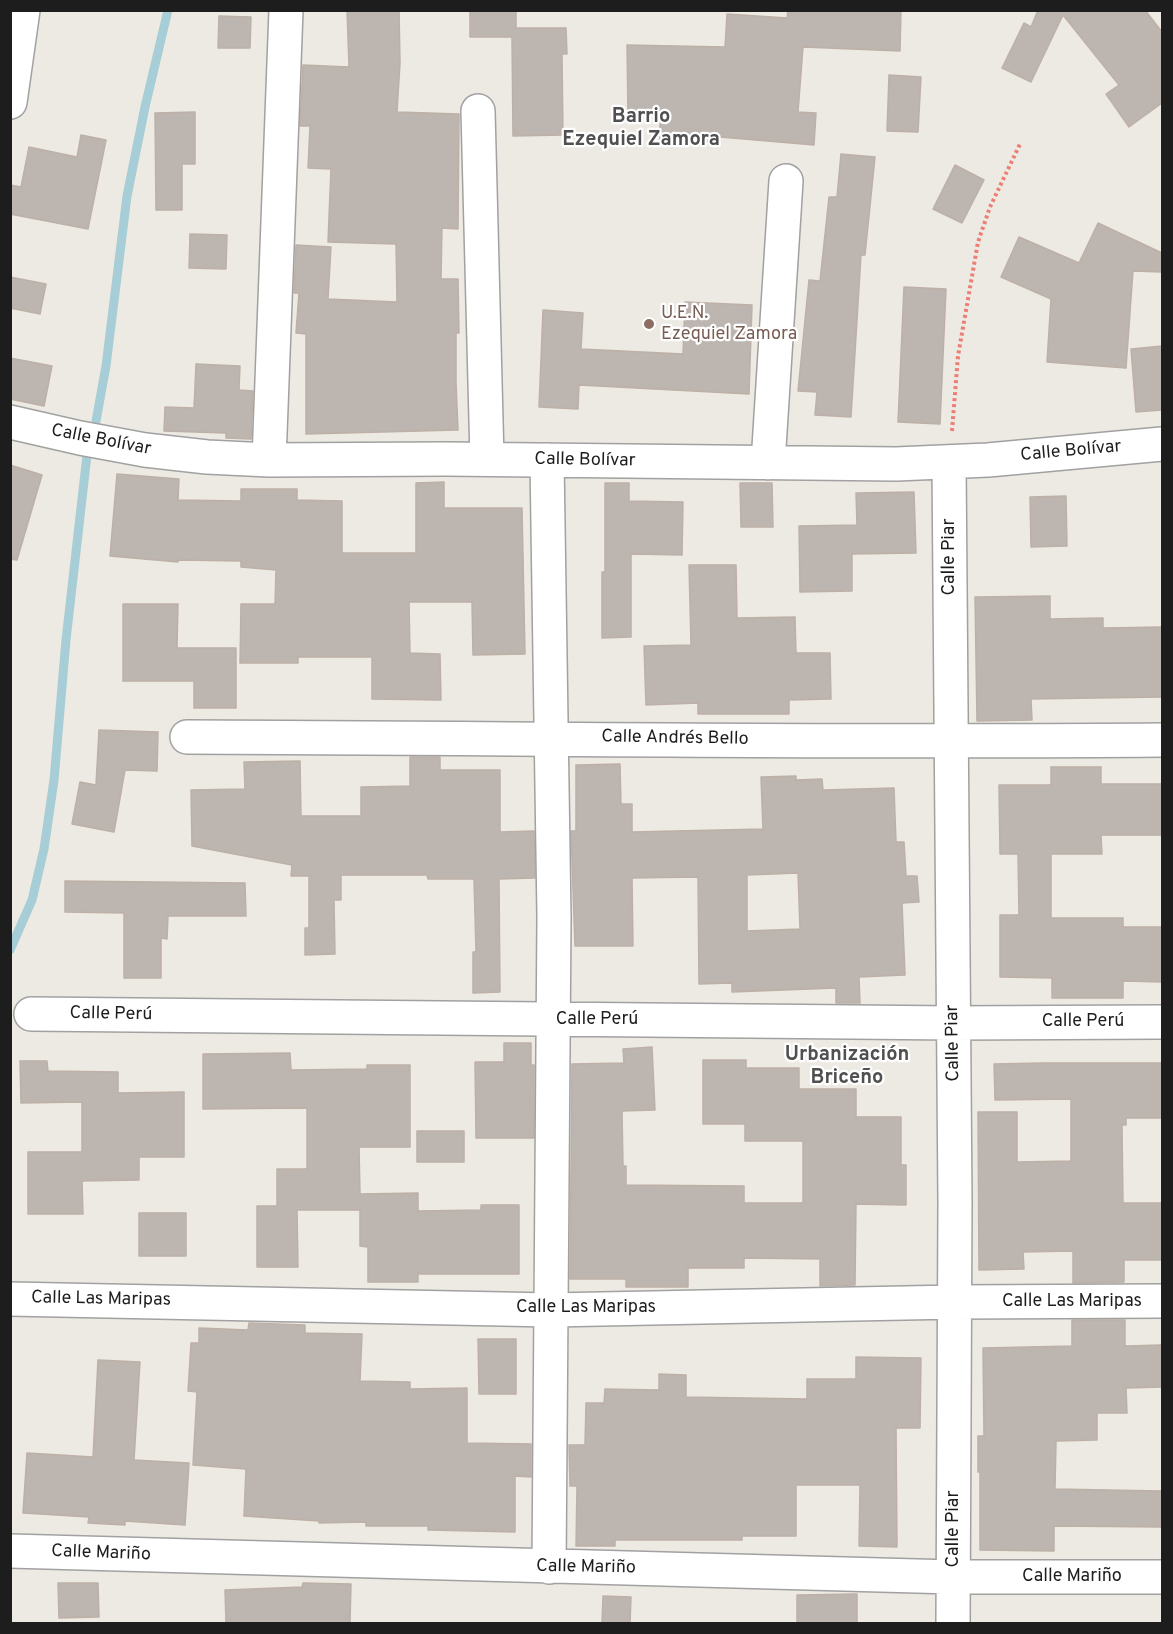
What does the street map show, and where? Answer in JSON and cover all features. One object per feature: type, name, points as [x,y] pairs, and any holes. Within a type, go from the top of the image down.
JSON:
[{"type":"street","points":[[10,102],[23,10]]},
{"type":"street","points":[[269,460],[286,10]]},
{"type":"street","points":[[478,111],[487,459]]},
{"type":"street","points":[[768,463],[786,181]]},
{"type":"street","name":"Calle Bolívar","points":[[10,422],[146,450],[207,457],[269,460],[487,459],[896,464],[949,462],[1162,444]]},
{"type":"street","points":[[547,460],[554,917],[549,1567]]},
{"type":"street","name":"Calle Piar","points":[[949,462],[955,1302],[953,1623]]},
{"type":"street","name":"Calle Andrés Bello","points":[[187,737],[951,742],[1162,740]]},
{"type":"street","name":"Calle Perú","points":[[31,1014],[954,1023],[1162,1022]]},
{"type":"street","name":"Calle Las Maripas","points":[[10,1299],[551,1310],[955,1302],[1162,1301]]},
{"type":"street","name":"Calle Mariño","points":[[10,1551],[953,1577],[1162,1577]]},
{"type":"path","points":[[949,462],[958,356],[978,242],[990,207],[1020,144]]},
{"type":"building","points":[[347,10],[399,10],[400,63],[397,112],[459,114],[458,229],[442,228],[441,279],[458,279],[459,333],[456,333],[456,383],[458,430],[306,434],[306,334],[296,333],[299,293],[294,293],[296,245],[331,247],[328,299],[397,302],[396,244],[328,242],[331,169],[308,168],[310,126],[300,126],[303,65],[349,67]]},
{"type":"building","points":[[470,10],[516,10],[516,28],[566,28],[567,54],[562,54],[563,135],[513,136],[512,37],[470,37]]},
{"type":"building","points":[[788,10],[901,10],[900,51],[803,47],[798,112],[816,113],[814,145],[720,137],[720,142],[660,141],[660,115],[628,115],[627,45],[725,47],[727,14],[787,18]]},
{"type":"building","points":[[1038,10],[1145,10],[1162,32],[1162,103],[1129,127],[1106,94],[1119,85],[1063,15],[1031,82],[1002,68],[1024,23],[1031,27]]},
{"type":"building","points":[[219,16],[251,17],[250,48],[218,48]]},
{"type":"building","points":[[889,75],[921,77],[918,132],[887,131]]},
{"type":"building","points":[[195,112],[195,164],[182,164],[182,210],[156,210],[155,113]]},
{"type":"building","points":[[81,135],[106,140],[88,229],[10,214],[10,185],[21,187],[29,147],[77,157]]},
{"type":"building","points":[[841,154],[875,157],[865,255],[861,255],[851,417],[815,415],[817,392],[798,391],[809,280],[820,281],[829,197],[837,197]]},
{"type":"building","points":[[955,165],[984,180],[962,223],[933,209]]},
{"type":"building","points":[[1098,223],[1162,253],[1162,272],[1133,271],[1126,368],[1047,362],[1051,299],[1001,277],[1019,237],[1079,263]]},
{"type":"building","points":[[190,234],[227,235],[226,269],[189,268]]},
{"type":"building","points":[[10,277],[46,284],[40,314],[10,308]]},
{"type":"building","points":[[904,287],[946,289],[940,424],[898,422]]},
{"type":"building","points":[[685,302],[752,305],[749,394],[579,385],[578,409],[539,407],[543,310],[583,313],[581,349],[683,354]]},
{"type":"building","points":[[1162,346],[1162,410],[1136,412],[1131,349]]},
{"type":"building","points":[[10,358],[52,366],[44,406],[10,399]]},
{"type":"building","points":[[196,364],[240,366],[239,390],[253,391],[251,439],[226,438],[226,433],[164,431],[165,407],[194,408]]},
{"type":"building","points":[[10,465],[42,475],[17,560],[10,559]]},
{"type":"building","points":[[117,474],[179,479],[178,500],[241,501],[241,489],[297,489],[297,500],[342,501],[342,553],[416,553],[416,483],[444,482],[444,508],[522,508],[525,654],[473,655],[472,602],[409,602],[410,653],[440,654],[441,700],[372,699],[372,657],[298,657],[298,663],[240,663],[241,604],[275,604],[276,570],[241,567],[241,561],[178,560],[178,562],[110,556]]},
{"type":"building","points":[[605,483],[629,483],[629,501],[683,502],[682,555],[631,554],[631,637],[602,638]]},
{"type":"building","points":[[740,483],[772,483],[773,527],[741,527]]},
{"type":"building","points":[[914,492],[916,553],[852,554],[852,591],[800,592],[799,526],[857,525],[856,493]]},
{"type":"building","points":[[1066,496],[1067,546],[1031,547],[1030,497]]},
{"type":"building","points":[[689,565],[736,565],[737,618],[795,617],[796,653],[830,653],[831,699],[789,700],[789,714],[698,714],[698,703],[646,705],[644,646],[691,645]]},
{"type":"building","points":[[1050,596],[1050,619],[1103,618],[1103,628],[1162,627],[1162,697],[1031,699],[1032,720],[977,721],[975,597]]},
{"type":"building","points":[[123,604],[178,604],[177,648],[236,648],[236,708],[194,708],[194,681],[123,681]]},
{"type":"building","points":[[99,730],[158,732],[157,771],[125,770],[114,832],[72,824],[80,782],[96,785]]},
{"type":"building","points":[[410,757],[440,757],[440,770],[500,770],[500,832],[534,831],[535,878],[499,879],[500,992],[473,993],[473,952],[476,952],[474,879],[428,879],[427,875],[341,875],[341,900],[334,900],[335,954],[305,955],[305,928],[309,928],[309,876],[291,876],[292,865],[192,846],[191,790],[245,789],[244,762],[300,761],[301,816],[361,816],[361,787],[410,786]]},
{"type":"building","points":[[620,764],[621,804],[632,804],[632,832],[763,829],[761,777],[796,776],[796,780],[822,779],[823,790],[894,788],[896,842],[904,842],[906,876],[917,876],[919,902],[902,903],[905,975],[859,977],[860,1003],[836,1003],[836,988],[732,992],[732,983],[699,984],[698,877],[632,878],[633,946],[575,946],[571,831],[576,831],[576,765]],"holes":[[[798,873],[800,929],[747,931],[747,875]]]},
{"type":"building","points":[[1051,767],[1101,767],[1101,784],[1162,784],[1162,835],[1101,835],[1102,854],[1051,854],[1051,918],[1123,918],[1123,927],[1162,927],[1162,982],[1123,981],[1123,998],[1052,998],[1052,978],[1000,977],[1000,915],[1019,915],[1018,854],[1000,854],[999,785],[1051,785]]},
{"type":"building","points":[[65,881],[245,883],[246,916],[168,916],[167,939],[161,938],[161,978],[124,978],[124,913],[65,912]]},
{"type":"building","points":[[504,1043],[531,1043],[531,1065],[534,1065],[534,1138],[476,1138],[475,1062],[504,1062]]},
{"type":"building","points":[[652,1047],[655,1110],[622,1111],[623,1166],[626,1166],[626,1185],[744,1186],[744,1203],[803,1203],[803,1141],[745,1141],[745,1124],[703,1124],[703,1060],[746,1060],[746,1068],[799,1068],[799,1089],[856,1089],[856,1117],[901,1117],[901,1165],[906,1165],[906,1205],[856,1204],[855,1285],[820,1286],[820,1259],[744,1258],[744,1268],[688,1268],[688,1287],[626,1287],[626,1279],[570,1279],[572,1064],[624,1063],[623,1049]]},
{"type":"building","points":[[290,1053],[291,1070],[367,1069],[367,1065],[410,1065],[410,1147],[359,1147],[360,1194],[418,1193],[418,1211],[481,1210],[481,1205],[519,1205],[519,1274],[418,1274],[418,1282],[368,1282],[368,1247],[360,1246],[360,1210],[297,1210],[298,1267],[257,1267],[257,1206],[277,1206],[277,1169],[307,1169],[307,1108],[203,1109],[203,1054]]},
{"type":"building","points":[[20,1061],[47,1061],[48,1071],[118,1072],[118,1093],[184,1092],[184,1157],[139,1157],[139,1180],[82,1181],[83,1214],[28,1214],[28,1152],[82,1152],[82,1102],[21,1103]]},
{"type":"building","points":[[1162,1063],[1162,1118],[1126,1118],[1126,1125],[1122,1125],[1123,1203],[1162,1203],[1162,1260],[1124,1260],[1124,1282],[1073,1283],[1073,1251],[1023,1252],[1024,1269],[979,1270],[978,1112],[1017,1112],[1017,1162],[1071,1161],[1071,1099],[995,1100],[994,1064]]},
{"type":"building","points":[[417,1131],[464,1131],[464,1162],[417,1162]]},
{"type":"building","points":[[139,1213],[186,1213],[186,1256],[139,1256]]},
{"type":"building","points":[[1072,1320],[1125,1320],[1125,1346],[1162,1345],[1162,1387],[1126,1388],[1127,1413],[1097,1413],[1097,1440],[1056,1441],[1055,1489],[1162,1491],[1162,1527],[1054,1526],[1054,1551],[980,1550],[978,1436],[984,1436],[983,1348],[1072,1346]]},
{"type":"building","points":[[249,1323],[305,1325],[305,1333],[362,1334],[360,1381],[410,1382],[410,1389],[467,1388],[467,1443],[531,1444],[531,1477],[515,1476],[515,1532],[428,1530],[428,1526],[366,1526],[366,1522],[319,1523],[319,1521],[244,1516],[246,1469],[193,1465],[197,1392],[188,1391],[191,1343],[199,1343],[199,1328],[248,1330]]},
{"type":"building","points":[[478,1339],[516,1339],[516,1394],[479,1394]]},
{"type":"building","points":[[856,1357],[921,1358],[920,1428],[896,1428],[897,1547],[859,1546],[860,1485],[796,1485],[796,1536],[742,1536],[742,1540],[615,1540],[615,1546],[576,1546],[577,1486],[570,1486],[569,1445],[585,1445],[586,1403],[604,1403],[605,1389],[659,1390],[659,1374],[686,1375],[686,1397],[807,1399],[807,1379],[856,1379]]},
{"type":"building","points":[[98,1360],[140,1362],[134,1460],[189,1463],[185,1525],[125,1521],[125,1525],[88,1523],[89,1517],[23,1513],[27,1453],[93,1457]]},
{"type":"building","points":[[58,1583],[98,1583],[99,1617],[59,1618]]},
{"type":"building","points":[[303,1583],[351,1584],[350,1623],[226,1623],[225,1590],[302,1587]]},
{"type":"building","points":[[857,1594],[857,1623],[797,1623],[797,1595]]},
{"type":"building","points":[[603,1596],[631,1597],[630,1623],[602,1623]]},
{"type":"waterway","points":[[96,421],[106,366],[127,196],[168,10]]},
{"type":"waterway","points":[[10,950],[32,900],[44,849],[54,780],[66,640],[87,455]]},
{"type":"place","name":"U.E.N. Ezequiel Zamora","points":[[649,324]]},
{"type":"district","name":"Barrio Ezequiel Zamora","points":[[641,130]]},
{"type":"district","name":"Urbanización Briceño","points":[[847,1068]]}]
